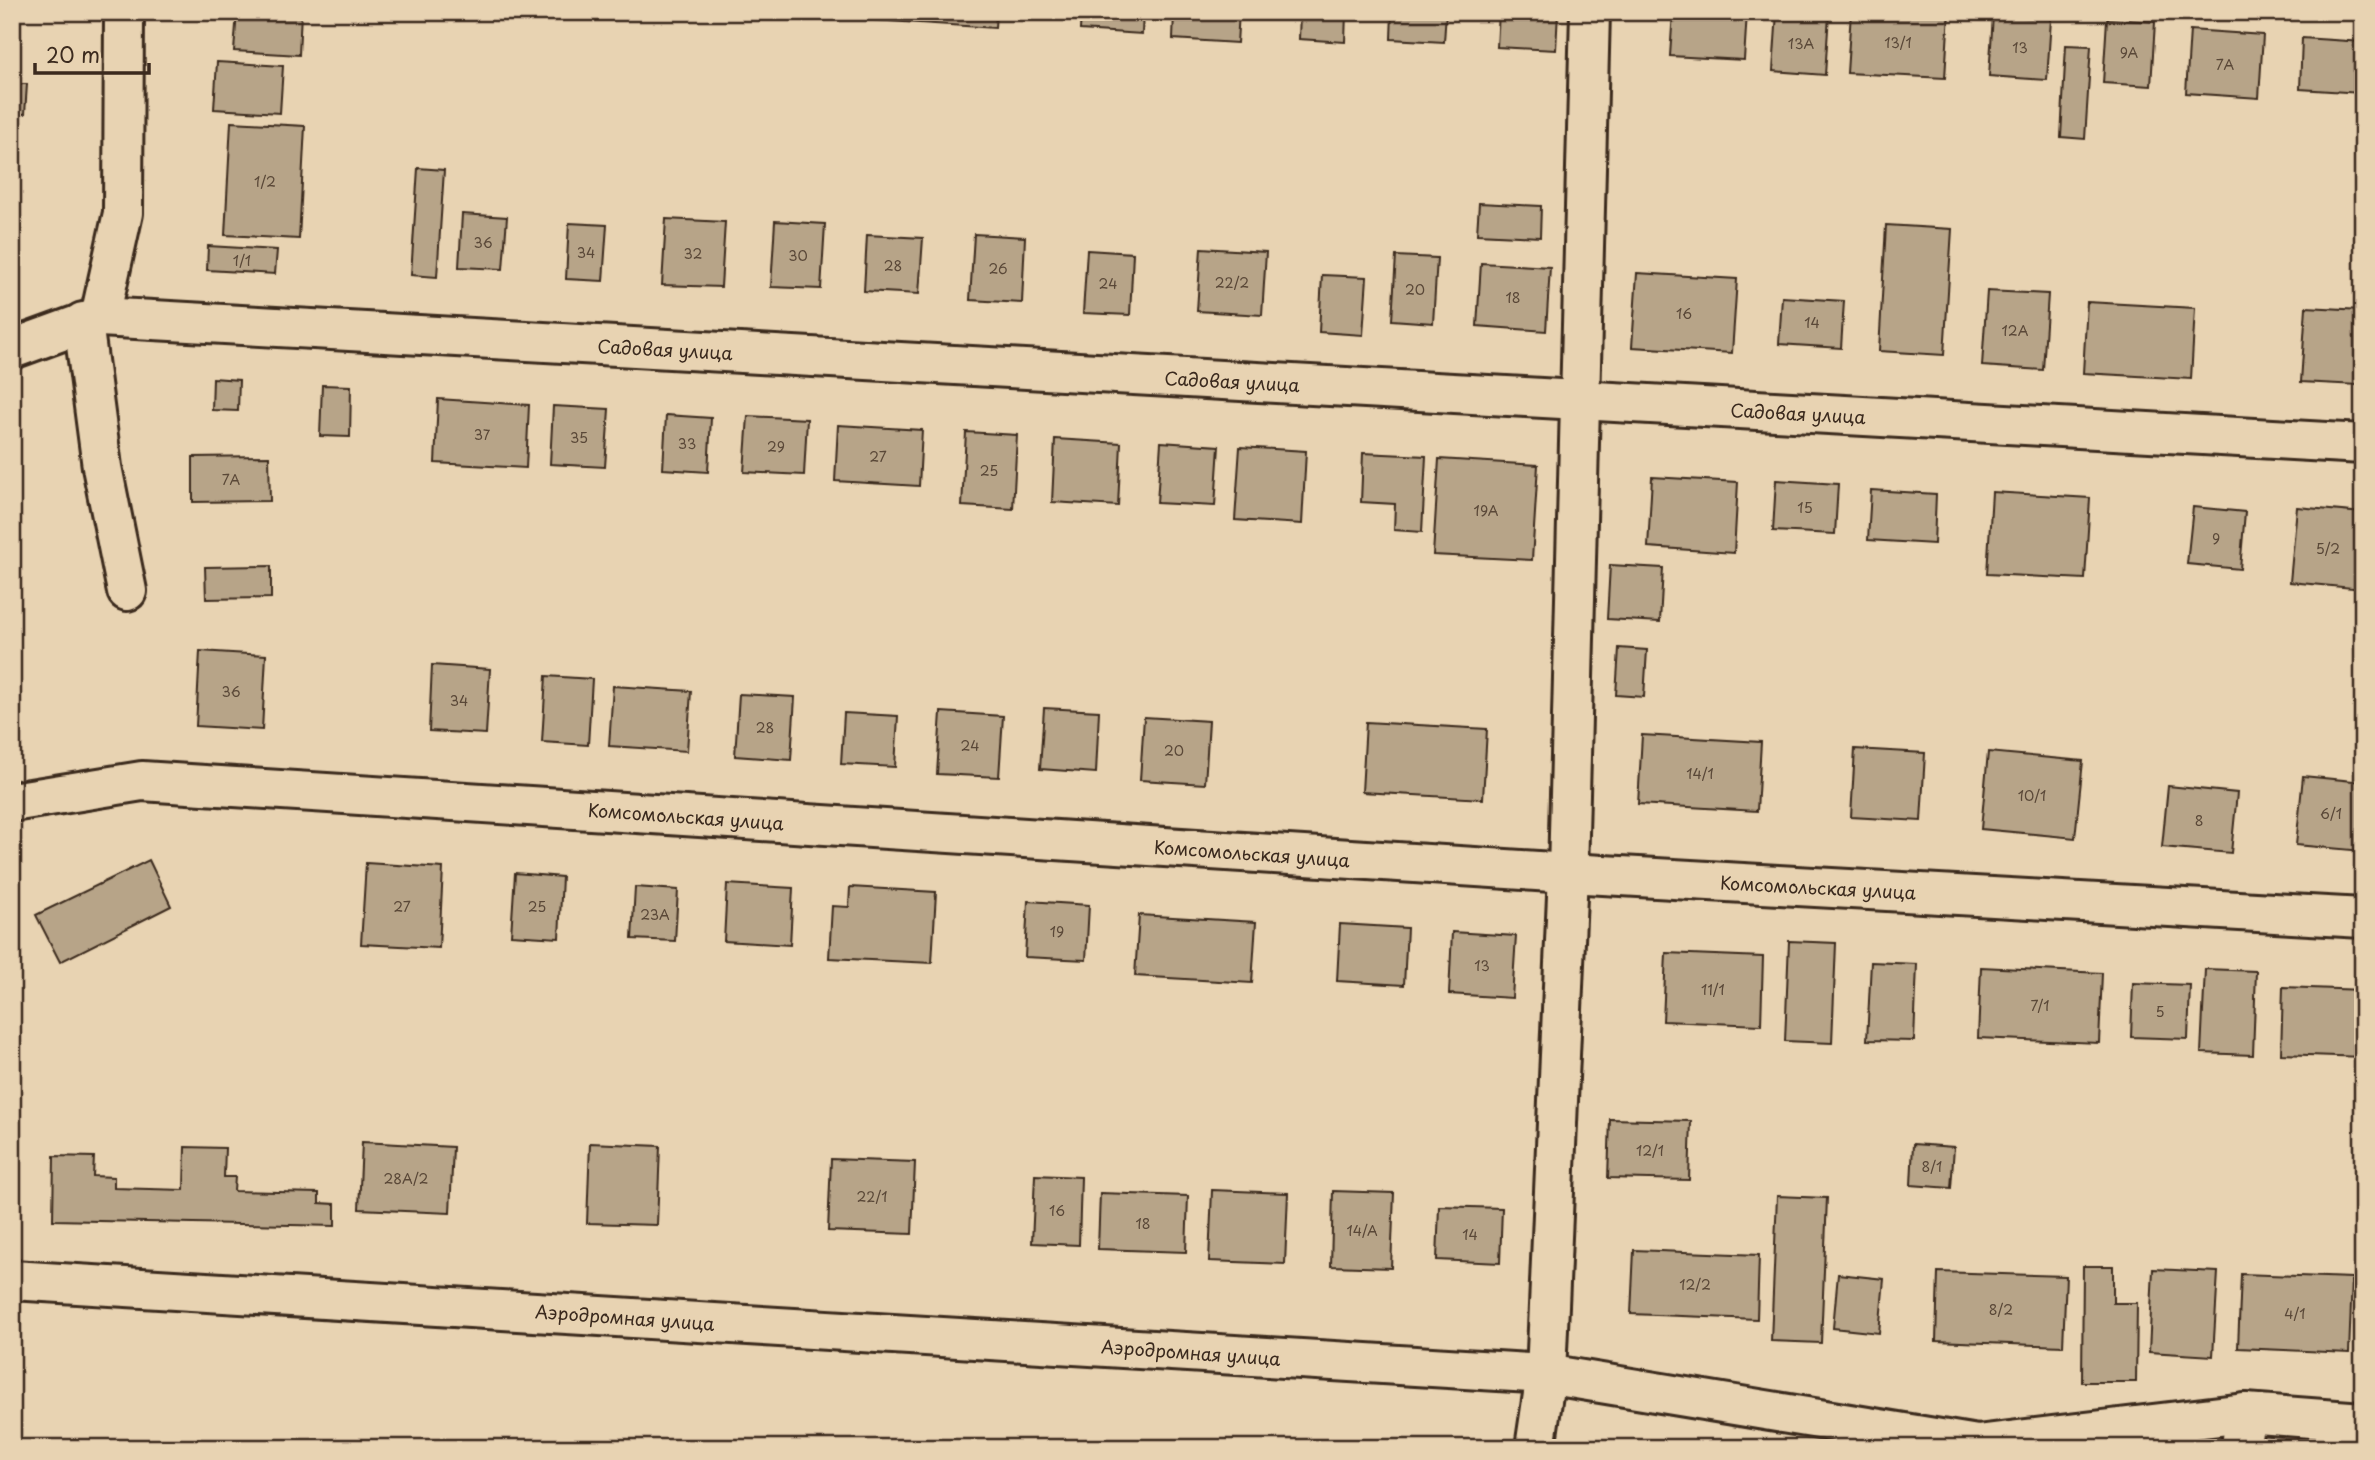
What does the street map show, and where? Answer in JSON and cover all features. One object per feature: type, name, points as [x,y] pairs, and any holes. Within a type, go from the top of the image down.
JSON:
[{"type":"street","points":[[124,12],[123,213],[92,320],[102,467],[127,591]]},
{"type":"street","points":[[1535,1448],[1546,1374],[1568,873],[1590,12]]},
{"type":"street","points":[[12,349],[92,320]]},
{"type":"street","name":"Садовая улица","points":[[92,320],[2363,444]]},
{"type":"street","name":"Комсомольская улица","points":[[12,802],[142,781],[1568,873],[2363,918]]},
{"type":"street","name":"Аэродромная улица","points":[[12,1280],[1546,1374],[1977,1446],[2363,1422]]},
{"type":"building","points":[[237,12],[301,12],[299,55],[234,51]]},
{"type":"building","points":[[875,12],[996,12],[995,28],[874,20]]},
{"type":"building","points":[[1081,12],[1143,12],[1142,34],[1080,30]]},
{"type":"building","points":[[1174,12],[1239,12],[1237,43],[1173,39]]},
{"type":"building","points":[[1300,12],[1346,12],[1345,42],[1299,39]]},
{"type":"building","points":[[1392,12],[1446,12],[1444,42],[1391,39]]},
{"type":"building","points":[[1499,12],[1558,12],[1556,50],[1497,47]]},
{"type":"building","points":[[1673,12],[1747,12],[1744,60],[1670,56]]},
{"type":"building","points":[[1777,12],[1829,14],[1825,75],[1773,71]]},
{"type":"building","points":[[1851,12],[1949,12],[1945,78],[1847,73]]},
{"type":"building","points":[[1993,15],[2051,19],[2047,80],[1989,76]]},
{"type":"building","points":[[2107,19],[2155,22],[2151,86],[2103,83]]},
{"type":"building","points":[[2190,30],[2263,35],[2259,98],[2186,93]]},
{"type":"building","points":[[2302,38],[2363,42],[2361,93],[2300,89]]},
{"type":"building","points":[[2066,45],[2091,46],[2085,139],[2061,137]]},
{"type":"building","points":[[217,62],[283,66],[280,113],[214,109]]},
{"type":"building","points":[[12,84],[27,84],[25,114],[12,113]]},
{"type":"building","points":[[231,122],[305,126],[299,239],[225,235]]},
{"type":"building","points":[[418,168],[444,170],[437,277],[411,275]]},
{"type":"building","points":[[1479,203],[1541,206],[1540,237],[1477,234]]},
{"type":"building","points":[[462,214],[507,217],[503,269],[459,267]]},
{"type":"building","points":[[666,219],[725,222],[721,287],[662,285]]},
{"type":"building","points":[[775,221],[825,224],[821,289],[771,287]]},
{"type":"building","points":[[569,223],[607,225],[603,281],[566,279]]},
{"type":"building","points":[[1886,225],[1952,229],[1944,355],[1879,351]]},
{"type":"building","points":[[974,234],[1025,237],[1022,303],[970,300]]},
{"type":"building","points":[[867,235],[923,238],[919,294],[864,291]]},
{"type":"building","points":[[208,246],[277,250],[275,274],[207,270]]},
{"type":"building","points":[[1201,248],[1266,252],[1262,315],[1197,311]]},
{"type":"building","points":[[1087,250],[1133,253],[1130,315],[1083,313]]},
{"type":"building","points":[[1396,256],[1437,258],[1433,323],[1392,320]]},
{"type":"building","points":[[1481,263],[1550,267],[1546,331],[1477,326]]},
{"type":"building","points":[[1637,273],[1737,279],[1732,353],[1632,347]]},
{"type":"building","points":[[1322,275],[1367,277],[1363,335],[1319,332]]},
{"type":"building","points":[[1987,291],[2048,294],[2043,370],[1982,366]]},
{"type":"building","points":[[1782,297],[1844,301],[1841,348],[1779,344]]},
{"type":"building","points":[[2087,302],[2195,308],[2191,379],[2083,373]]},
{"type":"building","points":[[2306,307],[2362,310],[2358,385],[2301,382]]},
{"type":"building","points":[[213,378],[239,380],[238,411],[212,410]]},
{"type":"building","points":[[322,385],[351,386],[350,437],[320,436]]},
{"type":"building","points":[[438,399],[529,405],[526,468],[435,463]]},
{"type":"building","points":[[553,406],[609,409],[605,467],[550,464]]},
{"type":"building","points":[[666,415],[711,418],[708,472],[663,469]]},
{"type":"building","points":[[748,416],[807,419],[804,475],[744,472]]},
{"type":"building","points":[[838,425],[922,430],[919,486],[835,481]]},
{"type":"building","points":[[966,432],[1017,435],[1013,509],[962,506]]},
{"type":"building","points":[[1055,439],[1121,443],[1118,506],[1052,502]]},
{"type":"building","points":[[1161,442],[1219,446],[1215,506],[1157,503]]},
{"type":"building","points":[[1240,447],[1306,451],[1302,524],[1235,520]]},
{"type":"building","points":[[1363,453],[1426,456],[1422,532],[1394,530],[1395,504],[1361,502]]},
{"type":"building","points":[[269,456],[270,501],[193,502],[193,457]]},
{"type":"building","points":[[1439,459],[1538,465],[1532,560],[1433,555]]},
{"type":"building","points":[[1652,477],[1738,482],[1734,553],[1648,547]]},
{"type":"building","points":[[1776,480],[1838,484],[1835,534],[1773,531]]},
{"type":"building","points":[[1871,490],[1936,494],[1934,544],[1868,540]]},
{"type":"building","points":[[1992,492],[2090,498],[2085,579],[1987,574]]},
{"type":"building","points":[[2193,507],[2245,512],[2240,569],[2187,564]]},
{"type":"building","points":[[2297,507],[2363,513],[2363,589],[2290,582]]},
{"type":"building","points":[[1610,565],[1663,568],[1660,622],[1607,619]]},
{"type":"building","points":[[271,566],[271,598],[206,599],[205,567]]},
{"type":"building","points":[[1619,648],[1647,650],[1644,697],[1616,695]]},
{"type":"building","points":[[200,651],[266,655],[262,730],[196,726]]},
{"type":"building","points":[[432,665],[490,669],[486,734],[429,731]]},
{"type":"building","points":[[546,676],[592,679],[588,745],[542,742]]},
{"type":"building","points":[[613,686],[691,691],[687,751],[609,746]]},
{"type":"building","points":[[739,694],[795,697],[791,760],[735,756]]},
{"type":"building","points":[[1044,708],[1099,711],[1096,773],[1040,769]]},
{"type":"building","points":[[941,712],[1003,716],[999,777],[937,774]]},
{"type":"building","points":[[844,713],[898,716],[895,767],[841,764]]},
{"type":"building","points":[[1144,717],[1209,721],[1205,784],[1140,780]]},
{"type":"building","points":[[1366,722],[1487,729],[1483,799],[1362,792]]},
{"type":"building","points":[[1642,735],[1761,742],[1757,811],[1638,804]]},
{"type":"building","points":[[1855,749],[1925,753],[1921,821],[1851,817]]},
{"type":"building","points":[[1988,752],[2083,761],[2075,838],[1981,829]]},
{"type":"building","points":[[2303,776],[2363,782],[2363,851],[2296,845]]},
{"type":"building","points":[[2168,786],[2237,793],[2231,853],[2162,847]]},
{"type":"building","points":[[149,860],[171,906],[60,962],[36,915]]},
{"type":"building","points":[[366,863],[443,868],[439,948],[361,944]]},
{"type":"building","points":[[515,873],[562,877],[559,938],[511,935]]},
{"type":"building","points":[[727,884],[793,888],[790,945],[724,941]]},
{"type":"building","points":[[635,887],[678,890],[675,941],[632,939]]},
{"type":"building","points":[[850,887],[936,892],[932,963],[829,958],[832,906],[849,907]]},
{"type":"building","points":[[1028,901],[1089,905],[1086,960],[1025,957]]},
{"type":"building","points":[[1139,915],[1256,922],[1252,983],[1135,976]]},
{"type":"building","points":[[1340,924],[1407,928],[1404,985],[1337,981]]},
{"type":"building","points":[[1452,932],[1516,936],[1512,998],[1449,994]]},
{"type":"building","points":[[1789,941],[1836,943],[1832,1043],[1785,1041]]},
{"type":"building","points":[[1666,953],[1763,957],[1761,1025],[1663,1021]]},
{"type":"building","points":[[1871,962],[1917,964],[1914,1041],[1867,1040]]},
{"type":"building","points":[[1981,967],[2102,973],[2099,1043],[1978,1038]]},
{"type":"building","points":[[2205,969],[2256,971],[2253,1055],[2201,1053]]},
{"type":"building","points":[[2133,983],[2190,985],[2188,1039],[2131,1037]]},
{"type":"building","points":[[2283,987],[2363,990],[2363,1057],[2281,1054]]},
{"type":"building","points":[[1610,1119],[1691,1121],[1689,1180],[1608,1178]]},
{"type":"building","points":[[362,1142],[453,1147],[450,1213],[359,1209]]},
{"type":"building","points":[[590,1143],[660,1146],[657,1225],[587,1223]]},
{"type":"building","points":[[1913,1144],[1954,1147],[1951,1188],[1911,1185]]},
{"type":"building","points":[[185,1147],[225,1148],[224,1177],[235,1177],[234,1191],[319,1193],[319,1203],[335,1204],[335,1226],[53,1220],[54,1156],[94,1157],[93,1176],[114,1177],[114,1188],[184,1190]]},
{"type":"building","points":[[831,1159],[915,1162],[912,1234],[828,1231]]},
{"type":"building","points":[[1035,1175],[1081,1177],[1079,1245],[1032,1243]]},
{"type":"building","points":[[1212,1190],[1288,1193],[1285,1264],[1209,1261]]},
{"type":"building","points":[[1333,1191],[1394,1193],[1391,1268],[1331,1266]]},
{"type":"building","points":[[1100,1193],[1188,1196],[1186,1252],[1098,1249]]},
{"type":"building","points":[[1777,1196],[1827,1198],[1821,1343],[1771,1341]]},
{"type":"building","points":[[1439,1206],[1502,1208],[1500,1263],[1437,1260]]},
{"type":"building","points":[[1634,1250],[1759,1255],[1757,1319],[1631,1314]]},
{"type":"building","points":[[2083,1266],[2113,1266],[2113,1303],[2137,1303],[2136,1382],[2082,1382]]},
{"type":"building","points":[[2153,1269],[2218,1272],[2213,1356],[2149,1352]]},
{"type":"building","points":[[1938,1272],[2066,1276],[2063,1346],[1936,1341]]},
{"type":"building","points":[[1838,1274],[1884,1279],[1879,1333],[1833,1328]]},
{"type":"building","points":[[2241,1274],[2352,1278],[2349,1353],[2238,1348]]}]
